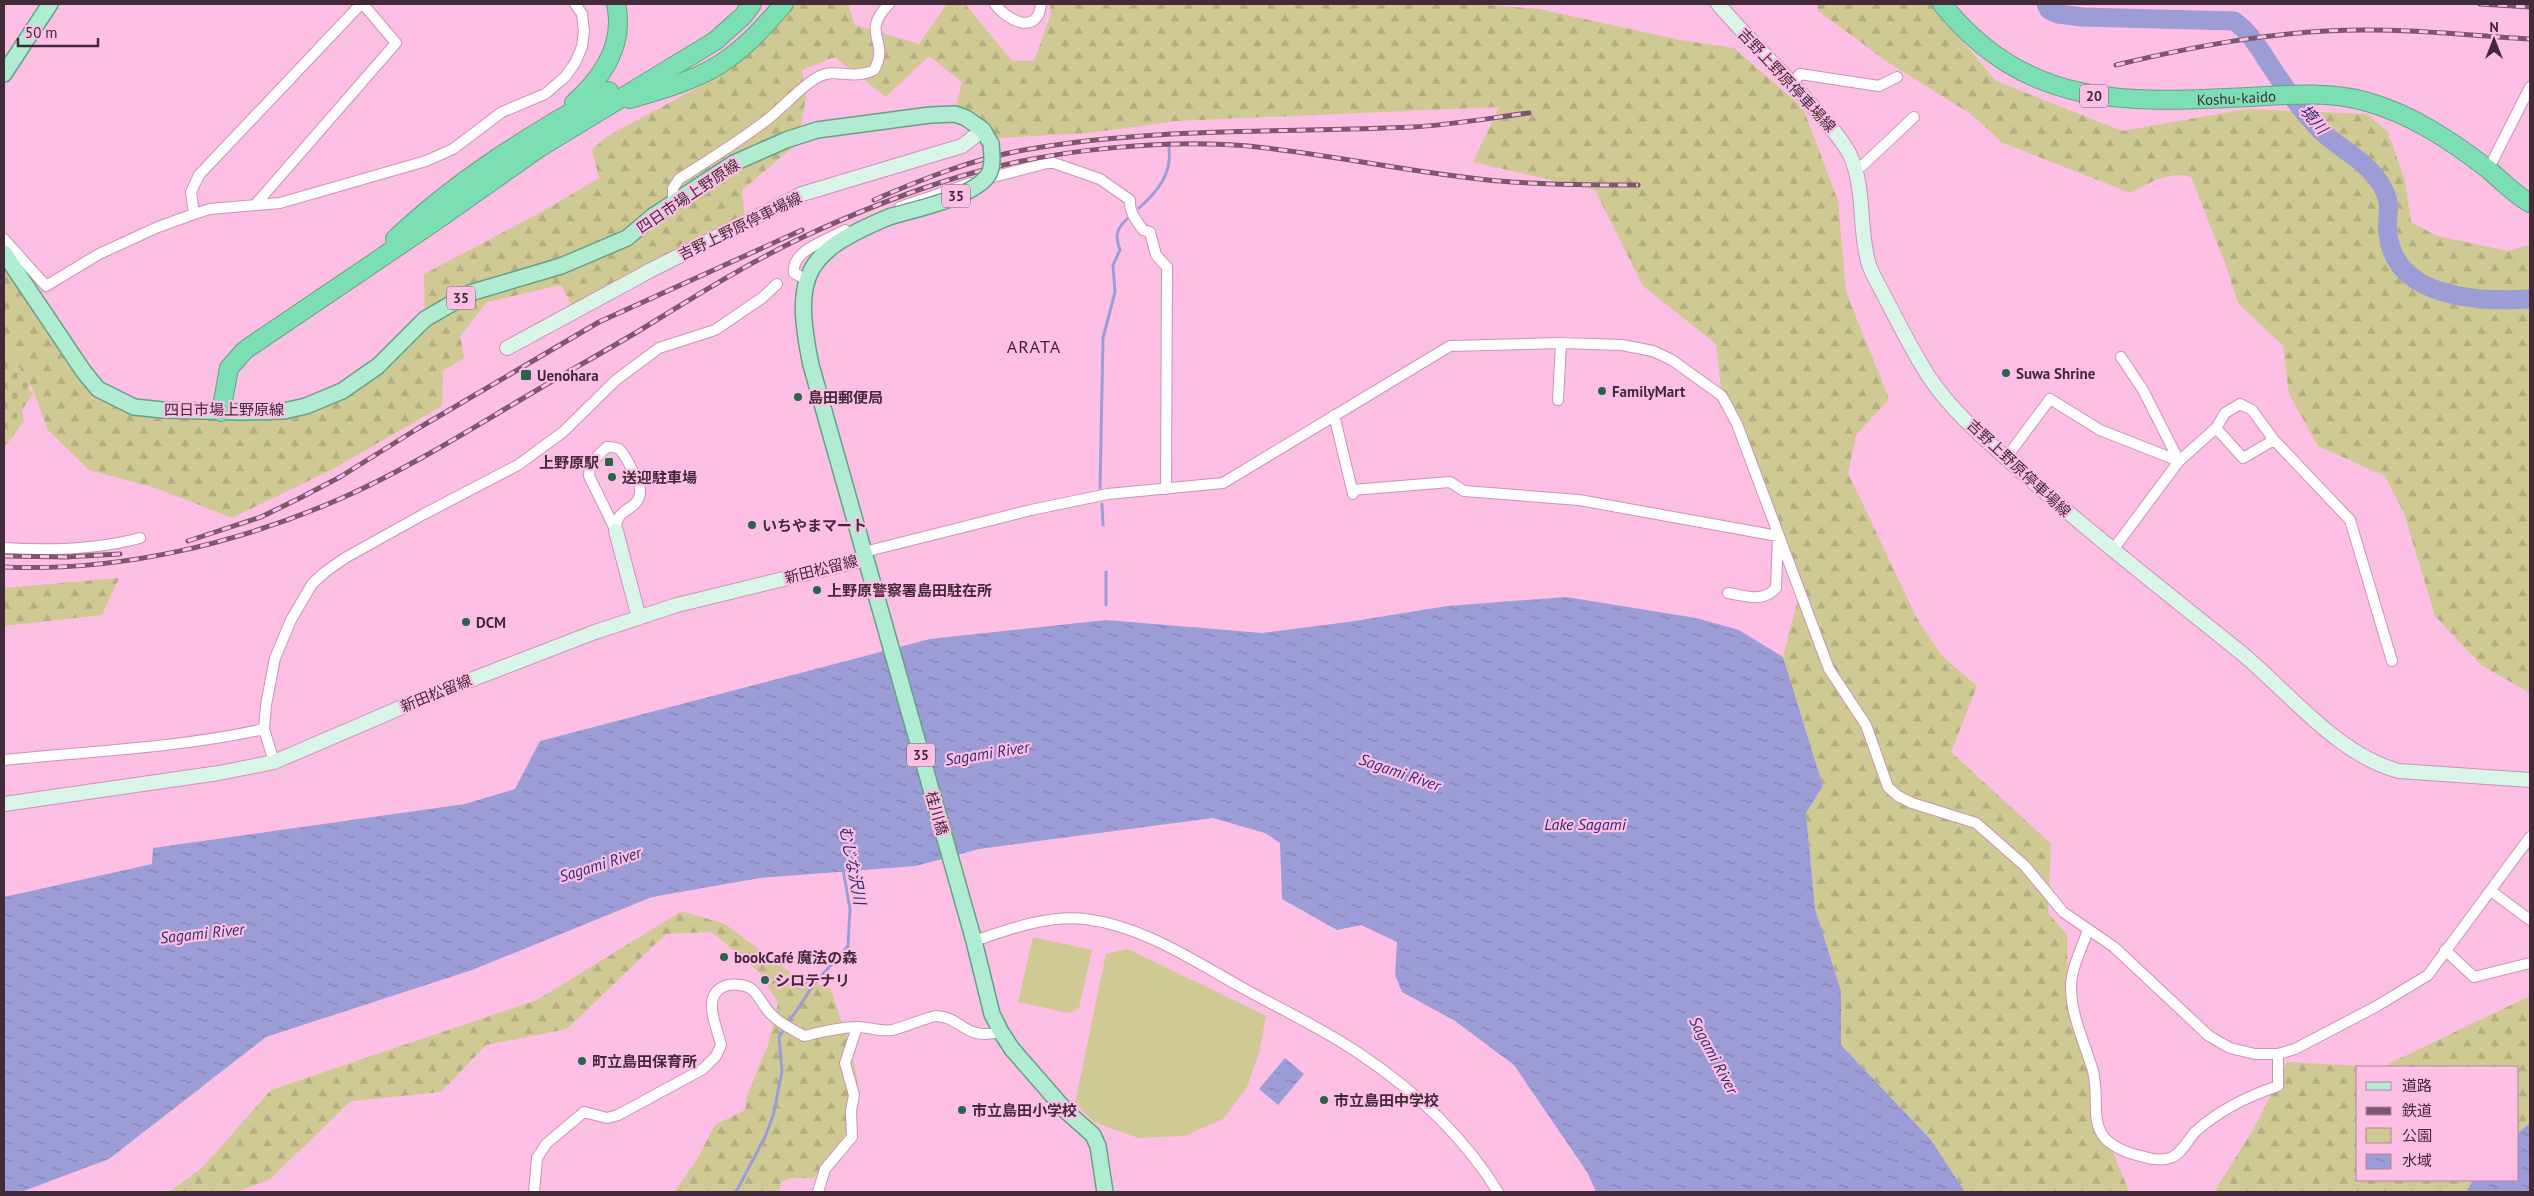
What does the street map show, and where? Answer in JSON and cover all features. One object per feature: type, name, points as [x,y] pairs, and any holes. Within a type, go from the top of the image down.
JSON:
[{"type":"highway","points":[[554,122],[588,91],[608,63],[618,37],[619,24],[616,4]]},
{"type":"highway","points":[[221,412],[217,386],[220,367],[234,350],[368,260],[396,238],[426,210],[510,149],[554,122],[697,42],[731,16],[740,4]]},
{"type":"highway","points":[[221,412],[229,368],[245,350],[434,222],[539,148],[605,106],[715,41],[739,20],[752,4]]},
{"type":"highway","points":[[605,106],[666,88],[713,68],[743,46],[784,4]]},
{"type":"highway","name":"Koshu-kaido","points":[[1942,4],[1961,27],[1981,45],[2006,62],[2065,89],[2096,97],[2173,101],[2276,95],[2316,95],[2364,101],[2404,114],[2488,170],[2530,203]]},
{"type":"main road","points":[[4,74],[50,4]]},
{"type":"main road","name":"吉野上野原停車場線","points":[[1718,4],[1747,38],[1793,83],[1842,140],[1854,167],[1869,265],[1891,308],[1930,378],[1953,406],[2006,458],[2112,551],[2242,653],[2338,739],[2365,758],[2383,767],[2399,771],[2530,780]]},
{"type":"main road","name":"四日市場上野原線","points":[[4,253],[84,372],[98,389],[134,407],[221,412],[284,411],[306,406],[342,391],[378,366],[425,319],[470,293],[561,266],[627,238],[653,216],[734,163],[786,140],[817,130],[930,115],[955,114],[966,118],[983,130],[991,144],[992,165],[987,177],[975,187],[950,198],[889,217],[845,236],[823,253],[807,280],[803,298],[803,327],[823,410],[877,599]]},
{"type":"main road","name":"吉野上野原停車場線","points":[[507,348],[650,270],[802,194],[962,146],[983,130]]},
{"type":"main road","points":[[616,531],[639,618]]},
{"type":"main road","name":"新田松留線","points":[[4,804],[219,773],[274,762],[421,699],[595,632],[686,603],[864,556]]},
{"type":"main road","name":"桂川橋","points":[[877,599],[974,941]]},
{"type":"main road","name":"35","points":[[974,941],[990,1007],[1001,1032],[1012,1049],[1066,1112],[1093,1135],[1098,1146],[1105,1192]]},
{"type":"street","points":[[194,214],[191,192],[199,175],[247,121],[362,4],[396,43],[254,205]]},
{"type":"street","points":[[4,239],[46,286],[99,254],[158,227],[194,214],[210,209],[280,203],[426,161],[453,149],[502,112],[545,94],[565,77],[575,63],[582,47],[584,31],[582,14],[575,4]]},
{"type":"street","points":[[674,203],[673,188],[679,179],[744,137],[817,77],[835,72],[853,76],[864,75],[874,70],[880,53],[875,32],[875,20],[888,4]]},
{"type":"street","points":[[995,4],[1012,21],[1023,23],[1033,21],[1040,14],[1040,4]]},
{"type":"street","points":[[1793,83],[1800,74],[1880,86],[1897,77]]},
{"type":"street","points":[[2488,170],[2530,87]]},
{"type":"street","points":[[1854,167],[1862,166],[1914,116]]},
{"type":"street","points":[[807,280],[794,273],[793,265],[799,255],[863,221],[927,198],[1007,171],[1051,162],[1100,180],[1130,200],[1129,209],[1143,230],[1150,232],[1156,254],[1167,267],[1166,489]]},
{"type":"street","points":[[274,762],[264,729],[268,696],[281,642],[312,584],[345,558],[416,518],[518,465],[563,432],[616,380],[658,348],[715,330],[762,298],[778,284]]},
{"type":"street","points":[[864,556],[1040,508],[1108,494],[1223,483],[1450,346],[1561,343],[1622,345],[1653,351],[1672,360],[1722,396],[1737,424],[1829,669],[1866,725],[1888,787],[1898,796],[1912,803],[1976,823],[2025,866],[2063,912],[2114,947],[2209,1036],[2230,1048],[2255,1054],[2278,1054],[2316,1039],[2377,1006],[2428,974],[2530,837]]},
{"type":"street","points":[[1558,400],[1561,343]]},
{"type":"street","points":[[2121,357],[2143,390],[2179,461]]},
{"type":"street","points":[[2006,458],[2050,399],[2100,430],[2179,461]]},
{"type":"street","points":[[2112,551],[2179,461],[2216,428],[2225,413],[2240,404],[2252,410],[2274,440],[2350,520],[2392,661]]},
{"type":"street","points":[[1334,415],[1353,492],[1450,482],[1464,491],[1579,500],[1778,536]]},
{"type":"street","points":[[2216,428],[2243,458],[2274,440]]},
{"type":"street","points":[[607,447],[616,447],[621,451],[640,485],[641,493],[636,503],[619,514],[615,522],[616,531],[589,476],[590,468],[595,458],[607,447]]},
{"type":"street","points":[[1728,592],[1760,599],[1769,595],[1776,588],[1778,536]]},
{"type":"street","points":[[4,548],[51,551],[113,545],[140,538]]},
{"type":"street","points":[[4,760],[179,742],[237,735],[264,729]]},
{"type":"street","points":[[2491,891],[2530,920]]},
{"type":"street","points":[[974,941],[1037,922],[1068,918],[1114,925],[1141,933],[1359,1053],[1427,1107],[1458,1139],[1498,1192]]},
{"type":"street","points":[[2088,930],[2072,975],[2072,1000],[2093,1073],[2096,1119],[2101,1131],[2114,1146],[2149,1159],[2175,1156],[2196,1131],[2228,1107],[2278,1086],[2278,1054]]},
{"type":"street","points":[[2445,950],[2474,977],[2530,963]]},
{"type":"street","points":[[534,1192],[537,1158],[546,1144],[584,1112],[607,1118],[618,1115],[703,1069],[716,1056],[721,1045],[711,1012],[712,1000],[718,990],[729,985],[741,985],[751,989],[772,1016],[804,1036],[857,1027],[890,1030],[919,1023],[933,1015],[950,1019],[968,1032],[990,1034],[1001,1032]]},
{"type":"street","points":[[818,1192],[825,1169],[852,1137],[851,1111],[854,1095],[845,1063],[857,1027]]},
{"type":"green space","points":[[796,4],[848,4],[855,25],[919,44],[947,4],[965,4],[1012,61],[1034,61],[1051,14],[1050,4],[1474,4],[1539,9],[1680,40],[1734,48],[1803,108],[1838,201],[1846,292],[1889,399],[1856,435],[1848,473],[1916,617],[1942,656],[1977,686],[1951,752],[2051,844],[2048,913],[2067,935],[2068,1001],[2108,1139],[2129,1192],[1965,1192],[1931,1140],[1841,1045],[1841,991],[1815,909],[1806,813],[1823,786],[1783,657],[1800,591],[1722,396],[1716,344],[1643,286],[1595,190],[1473,162],[1499,107],[1176,121],[1088,133],[998,138],[980,119],[956,108],[962,82],[929,56],[886,97],[835,57],[802,70],[806,98],[797,144],[742,190],[745,223],[575,311],[561,285],[487,302],[460,336],[464,358],[443,371],[442,406],[333,469],[232,518],[156,488],[89,470],[48,430],[31,385],[4,346],[4,268],[22,281],[84,372],[134,407],[284,411],[342,391],[425,319],[424,274],[540,213],[599,178],[592,150],[606,137],[708,82]]},
{"type":"green space","points":[[1817,4],[1931,4],[1996,81],[2122,131],[2247,109],[2367,114],[2388,132],[2405,181],[2411,222],[2437,236],[2508,251],[2530,245],[2530,693],[2481,665],[2435,616],[2404,513],[2385,476],[2318,446],[2289,394],[2283,346],[2238,303],[2226,266],[2191,177],[2175,175],[2160,179],[2131,193],[2003,143],[1971,114],[1889,63],[1818,11]]},
{"type":"green space","points":[[4,346],[31,385],[27,387],[33,393],[22,410],[24,421],[6,445],[4,443]]},
{"type":"green space","points":[[119,578],[102,615],[4,626],[4,588]]},
{"type":"green space","points":[[682,911],[725,924],[793,975],[831,989],[854,1062],[858,1102],[846,1133],[814,1178],[791,1178],[781,1182],[779,1192],[674,1192],[696,1161],[715,1125],[745,1110],[747,1096],[768,1045],[778,1003],[760,973],[712,932],[666,934],[567,1029],[486,1045],[441,1092],[351,1101],[269,1180],[236,1192],[169,1192],[202,1168],[271,1090],[537,1000]]},
{"type":"green space","points":[[1033,937],[1092,950],[1079,1008],[1069,1013],[1018,1002]]},
{"type":"green space","points":[[1128,949],[1266,1016],[1259,1053],[1247,1087],[1223,1119],[1184,1136],[1138,1138],[1094,1122],[1075,1103],[1106,954]]},
{"type":"green space","points":[[2530,996],[2530,1123],[2519,1132],[2519,1066],[2384,1066]]},
{"type":"green space","points":[[2287,1062],[2363,1066],[2356,1066],[2356,1181],[2472,1181],[2466,1192],[2214,1192],[2256,1125]]},
{"type":"water","name":"Lake Sagami","points":[[1566,597],[1696,618],[1739,630],[1783,657],[1823,786],[1806,813],[1815,909],[1841,991],[1841,1045],[1931,1140],[1965,1192],[1596,1192],[1587,1172],[1514,1065],[1455,1021],[1402,992],[1395,975],[1397,942],[1361,925],[1337,930],[1282,899],[1280,843],[1265,833],[1213,818],[979,849],[916,866],[760,878],[652,897],[472,970],[266,1037],[109,1159],[21,1192],[4,1192],[4,897],[152,864],[153,848],[465,804],[515,789],[540,741],[930,639],[1106,620],[1262,633],[1348,622],[1447,606]]},
{"type":"water","points":[[1285,1058],[1304,1074],[1278,1105],[1259,1089]]},
{"type":"water","points":[[2530,1123],[2530,1192],[2466,1192],[2472,1181],[2519,1181],[2519,1132]]},
{"type":"waterway","name":"境川","points":[[2046,4],[2049,10],[2058,14],[2082,17],[2234,21],[2255,42],[2288,91],[2312,121],[2325,135],[2366,166],[2380,183],[2387,198],[2387,226],[2394,256],[2406,272],[2423,284],[2443,292],[2465,297],[2510,300],[2530,299]]},
{"type":"waterway","points":[[1139,208],[1158,188],[1166,174],[1169,148]]},
{"type":"waterway","points":[[1100,488],[1103,338],[1115,292],[1113,265],[1120,250],[1117,241],[1118,233],[1127,219]]},
{"type":"waterway","points":[[1102,504],[1103,525]]},
{"type":"waterway","points":[[1106,572],[1106,605]]},
{"type":"waterway","name":"むじな沢川","points":[[736,1192],[765,1137],[773,1116],[782,1071],[779,1037],[814,984],[848,946],[850,909],[843,869]]},
{"type":"railway","points":[[2480,4],[2530,7]]},
{"type":"railway","points":[[2116,65],[2211,45],[2307,32],[2391,30],[2530,39]]},
{"type":"railway","points":[[874,200],[929,177],[967,164],[1024,150],[1072,143],[1169,134],[1412,127],[1529,113]]},
{"type":"railway","points":[[4,567],[91,565],[177,552],[261,529],[342,498],[415,462],[624,340],[719,282],[782,247],[843,219],[903,195],[944,181],[999,166],[1036,158],[1114,148],[1154,145],[1231,145],[1266,148],[1499,181],[1585,185],[1638,185]]},
{"type":"railway","points":[[188,541],[261,517],[300,498],[340,477],[417,429],[599,322],[802,230]]},
{"type":"railway","points":[[4,556],[66,557],[120,554]]},
{"type":"place","name":"Suwa Shrine","points":[[2006,373]]},
{"type":"place","name":"Uenohara","points":[[526,375]]},
{"type":"place","name":"FamilyMart","points":[[1602,391]]},
{"type":"place","name":"島田郵便局","points":[[798,397]]},
{"type":"place","name":"上野原駅","points":[[609,462]]},
{"type":"place","name":"送迎駐車場","points":[[612,477]]},
{"type":"place","name":"いちやまマート","points":[[752,525]]},
{"type":"place","name":"上野原警察署島田駐在所","points":[[817,590]]},
{"type":"place","name":"DCM","points":[[466,622]]},
{"type":"place","name":"bookCafé 魔法の森","points":[[724,957]]},
{"type":"place","name":"シロテナリ","points":[[765,980]]},
{"type":"place","name":"町立島田保育所","points":[[582,1061]]},
{"type":"place","name":"市立島田中学校","points":[[1324,1100]]},
{"type":"place","name":"市立島田小学校","points":[[962,1110]]},
{"type":"district","name":"ARATA","points":[[1034,346]]},
{"type":"water label","name":"Sagami River","points":[[987,753]]},
{"type":"water label","name":"Sagami River","points":[[1400,772]]},
{"type":"water label","name":"Sagami River","points":[[600,864]]},
{"type":"water label","name":"Sagami River","points":[[202,933]]},
{"type":"water label","name":"Sagami River","points":[[1714,1055]]}]
